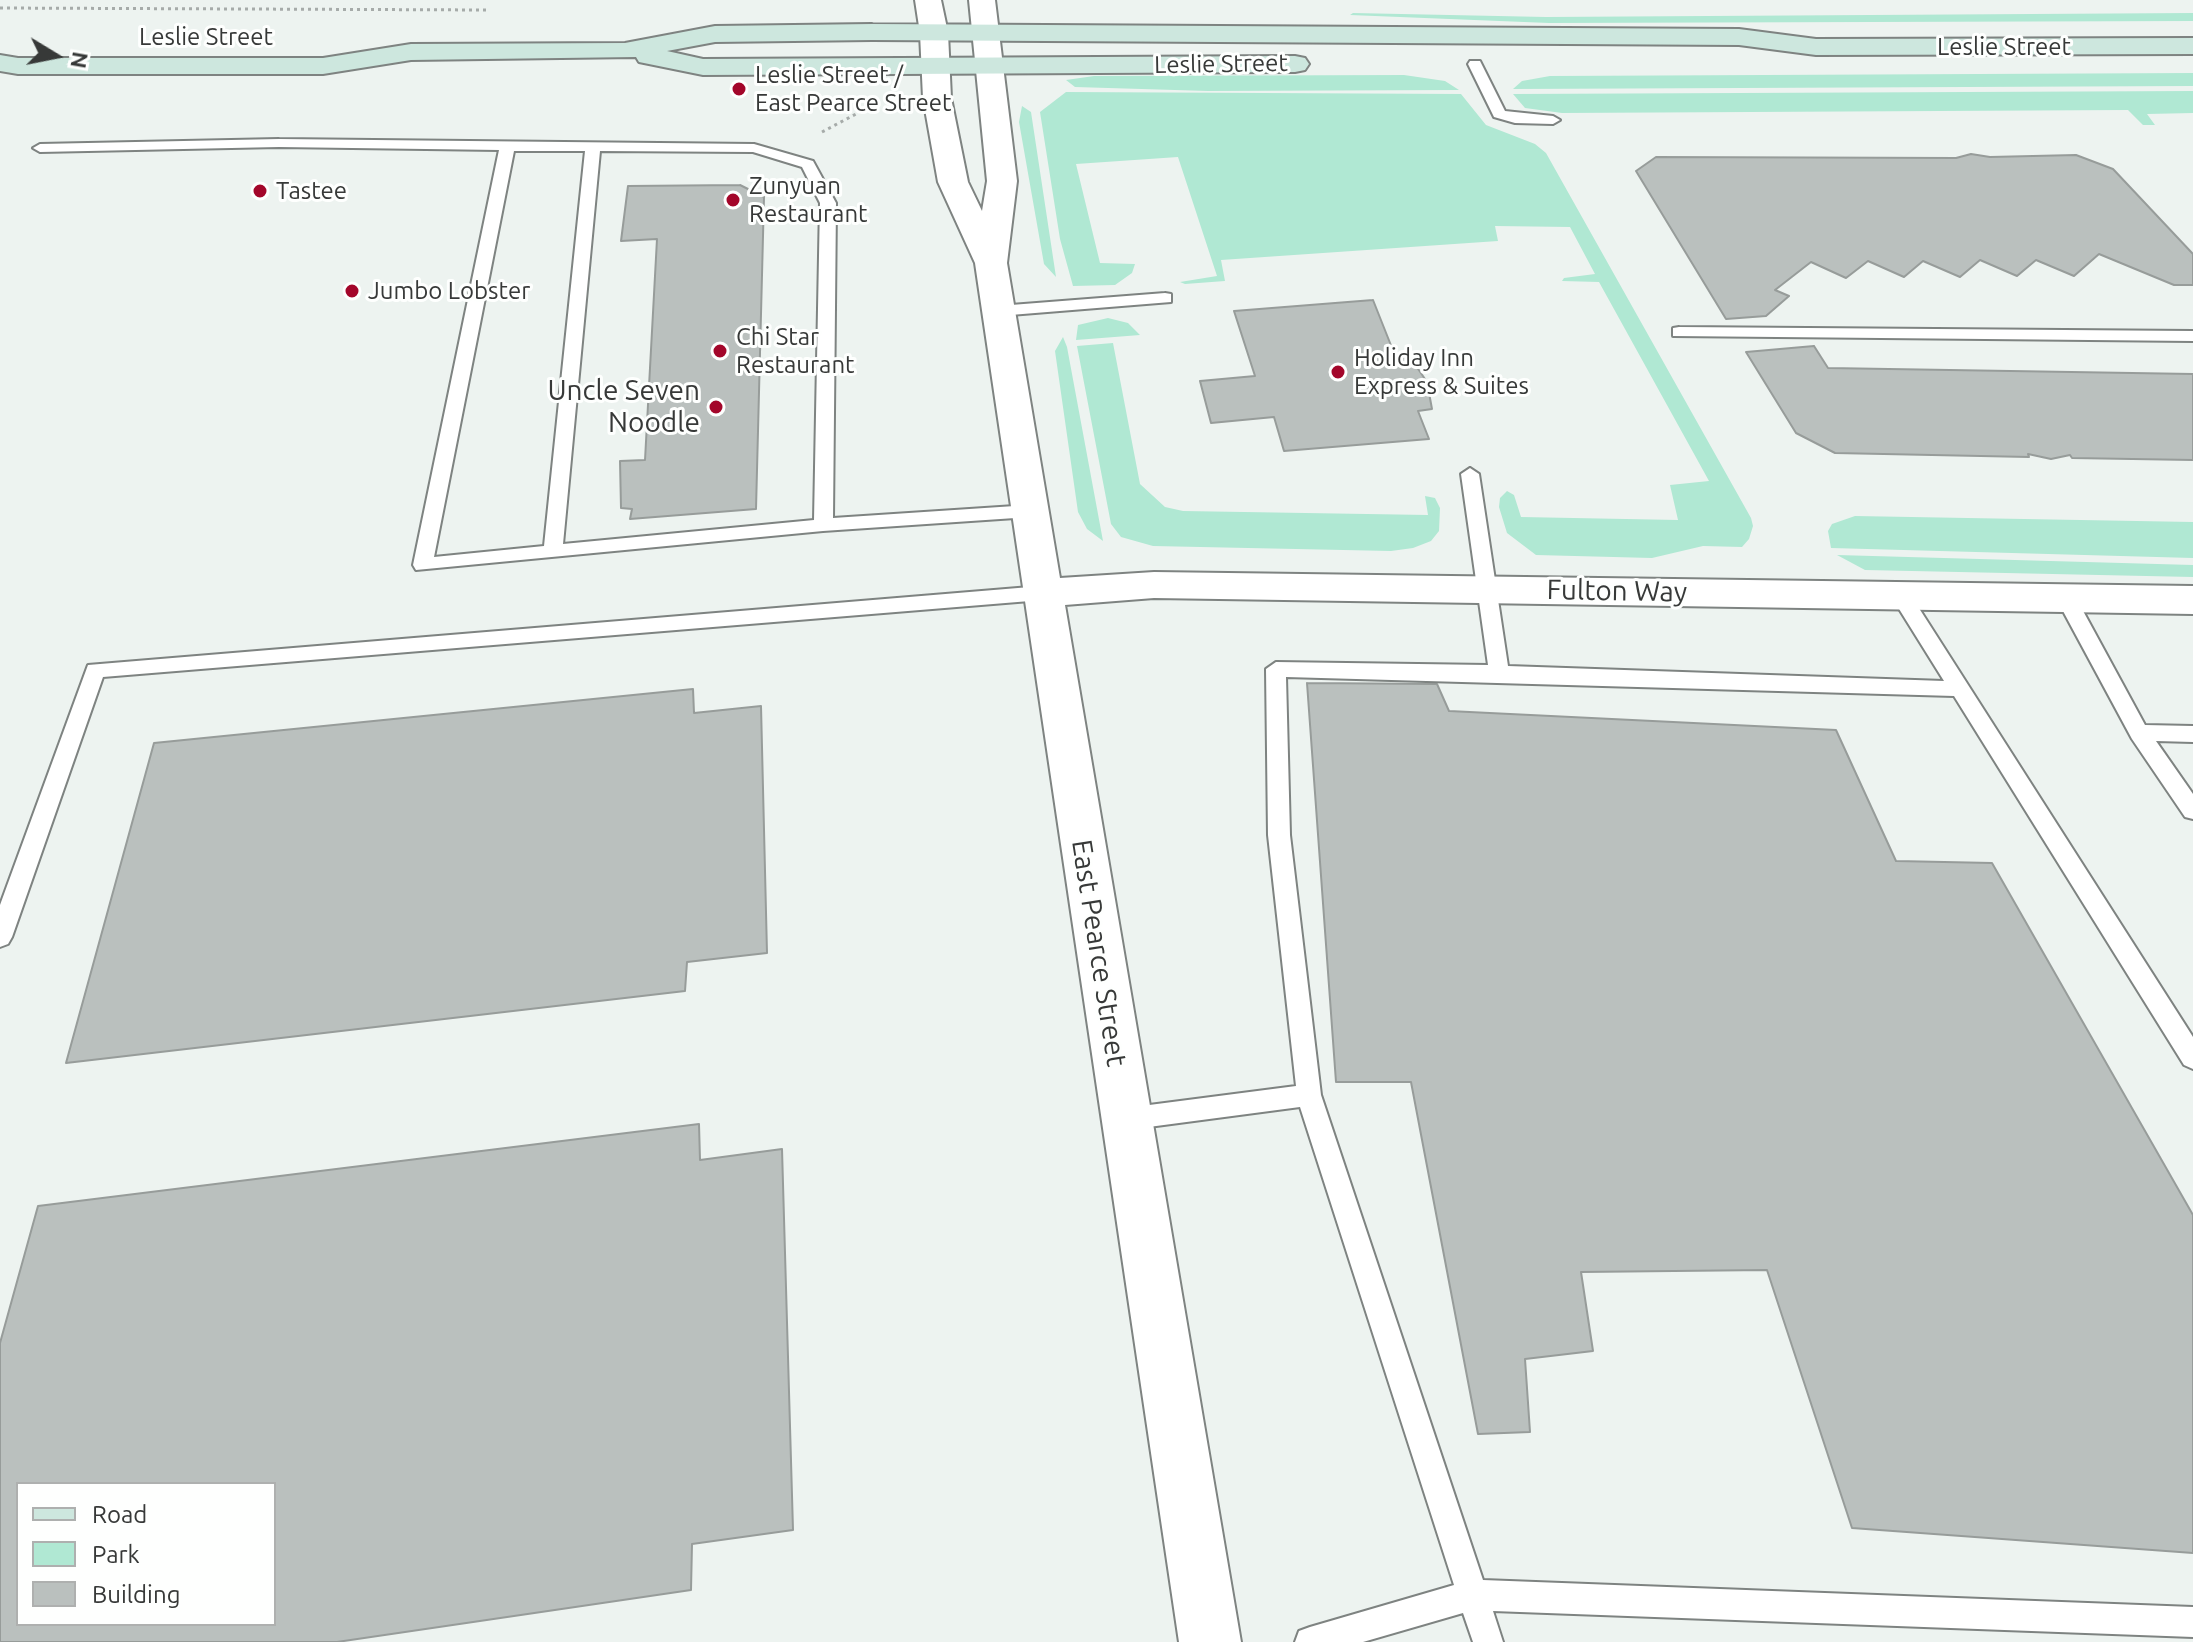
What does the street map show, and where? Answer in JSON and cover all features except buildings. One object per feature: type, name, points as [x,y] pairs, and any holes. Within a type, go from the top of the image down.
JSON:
[{"type":"main road","name":"Leslie Street","points":[[0,63],[18,66],[323,66],[411,52],[625,51],[715,34],[988,32],[1739,37],[1816,47],[2193,46]]},
{"type":"main road","name":"Leslie Street","points":[[339,36],[411,52]]},
{"type":"main road","name":"Leslie Street","points":[[1717,64],[1747,64],[1816,47]]},
{"type":"main road","name":"Leslie Street","points":[[625,51],[703,67],[1327,63]]},
{"type":"main road","points":[[1445,64],[1505,64]]},
{"type":"street","name":"East Pearce Street","points":[[928,0],[934,33],[937,98],[953,182],[991,263]]},
{"type":"street","name":"East Pearce Street","points":[[982,0],[988,32],[1002,181],[991,263],[1210,1642]]},
{"type":"street","name":"Fulton Way","points":[[1042,593],[1154,585],[2193,600]]},
{"type":"lane","points":[[1475,64],[1499,114],[1515,119],[1553,120]]},
{"type":"lane","points":[[40,148],[279,143],[754,148],[808,164],[828,203],[823,525]]},
{"type":"lane","points":[[507,146],[423,565],[823,525],[1030,511]]},
{"type":"lane","points":[[553,552],[593,147]]},
{"type":"lane","points":[[998,311],[1165,298]]},
{"type":"lane","points":[[1679,332],[2193,336]]},
{"type":"lane","points":[[1470,474],[1499,673]]},
{"type":"lane","points":[[0,937],[95,670],[1042,593]]},
{"type":"lane","points":[[1901,596],[2193,1058]]},
{"type":"lane","points":[[2066,598],[2139,733],[2193,811]]},
{"type":"lane","points":[[1488,1642],[1309,1095],[1279,835],[1276,669],[1499,673],[1960,689]]},
{"type":"lane","points":[[2139,733],[2193,734]]},
{"type":"lane","points":[[1126,1119],[1309,1095]]},
{"type":"lane","points":[[1310,1642],[1473,1595],[2193,1622]]},
{"type":"path","points":[[0,8],[492,10]]},
{"type":"path","points":[[777,155],[880,102]]},
{"type":"green space","points":[[2193,13],[2193,21],[1549,23],[1350,15],[1546,17]]},
{"type":"green space","points":[[2193,73],[2193,86],[1513,89],[1522,81],[1550,76]]},
{"type":"green space","points":[[1404,75],[1445,81],[1459,90],[1208,91],[1075,87],[1066,80],[1094,76]]},
{"type":"green space","points":[[2193,91],[2193,113],[2147,114],[2155,125],[2143,125],[2128,110],[1562,113],[1525,108],[1513,94]]},
{"type":"green space","points":[[1066,92],[1461,94],[1486,125],[1535,144],[1546,153],[1751,518],[1753,526],[1749,539],[1742,547],[1703,546],[1652,558],[1536,555],[1507,533],[1499,507],[1500,498],[1507,491],[1514,495],[1521,517],[1678,520],[1670,485],[1709,481],[1599,282],[1562,281],[1564,278],[1595,274],[1570,227],[1495,226],[1498,241],[1221,260],[1225,281],[1185,284],[1180,282],[1217,276],[1178,157],[1076,164],[1100,263],[1135,264],[1132,273],[1115,285],[1073,286],[1060,239],[1040,112]]},
{"type":"green space","points":[[1022,106],[1031,112],[1056,277],[1044,264],[1019,122]]},
{"type":"green space","points":[[1108,318],[1128,323],[1140,335],[1076,340],[1078,325]]},
{"type":"green space","points":[[1063,337],[1103,541],[1087,529],[1078,512],[1055,351]]},
{"type":"green space","points":[[1113,343],[1140,484],[1165,507],[1183,511],[1428,515],[1425,496],[1435,498],[1440,508],[1439,531],[1431,541],[1413,548],[1391,551],[1153,546],[1121,537],[1111,524],[1077,346]]},
{"type":"green space","points":[[1855,516],[2193,522],[2193,558],[1831,548],[1828,531],[1832,524]]},
{"type":"green space","points":[[1837,555],[2193,565],[2193,577],[1865,570]]},
{"type":"place","name":"Leslie Street / East Pearce Street","points":[[739,89]]},
{"type":"place","name":"Tastee","points":[[260,191]]},
{"type":"place","name":"Zunyuan Restaurant","points":[[733,200]]},
{"type":"place","name":"Jumbo Lobster","points":[[352,291]]},
{"type":"place","name":"Chi Star Restaurant","points":[[720,351]]},
{"type":"place","name":"Holiday Inn Express & Suites","points":[[1338,372]]},
{"type":"place","name":"Uncle Seven Noodle","points":[[716,407]]}]
